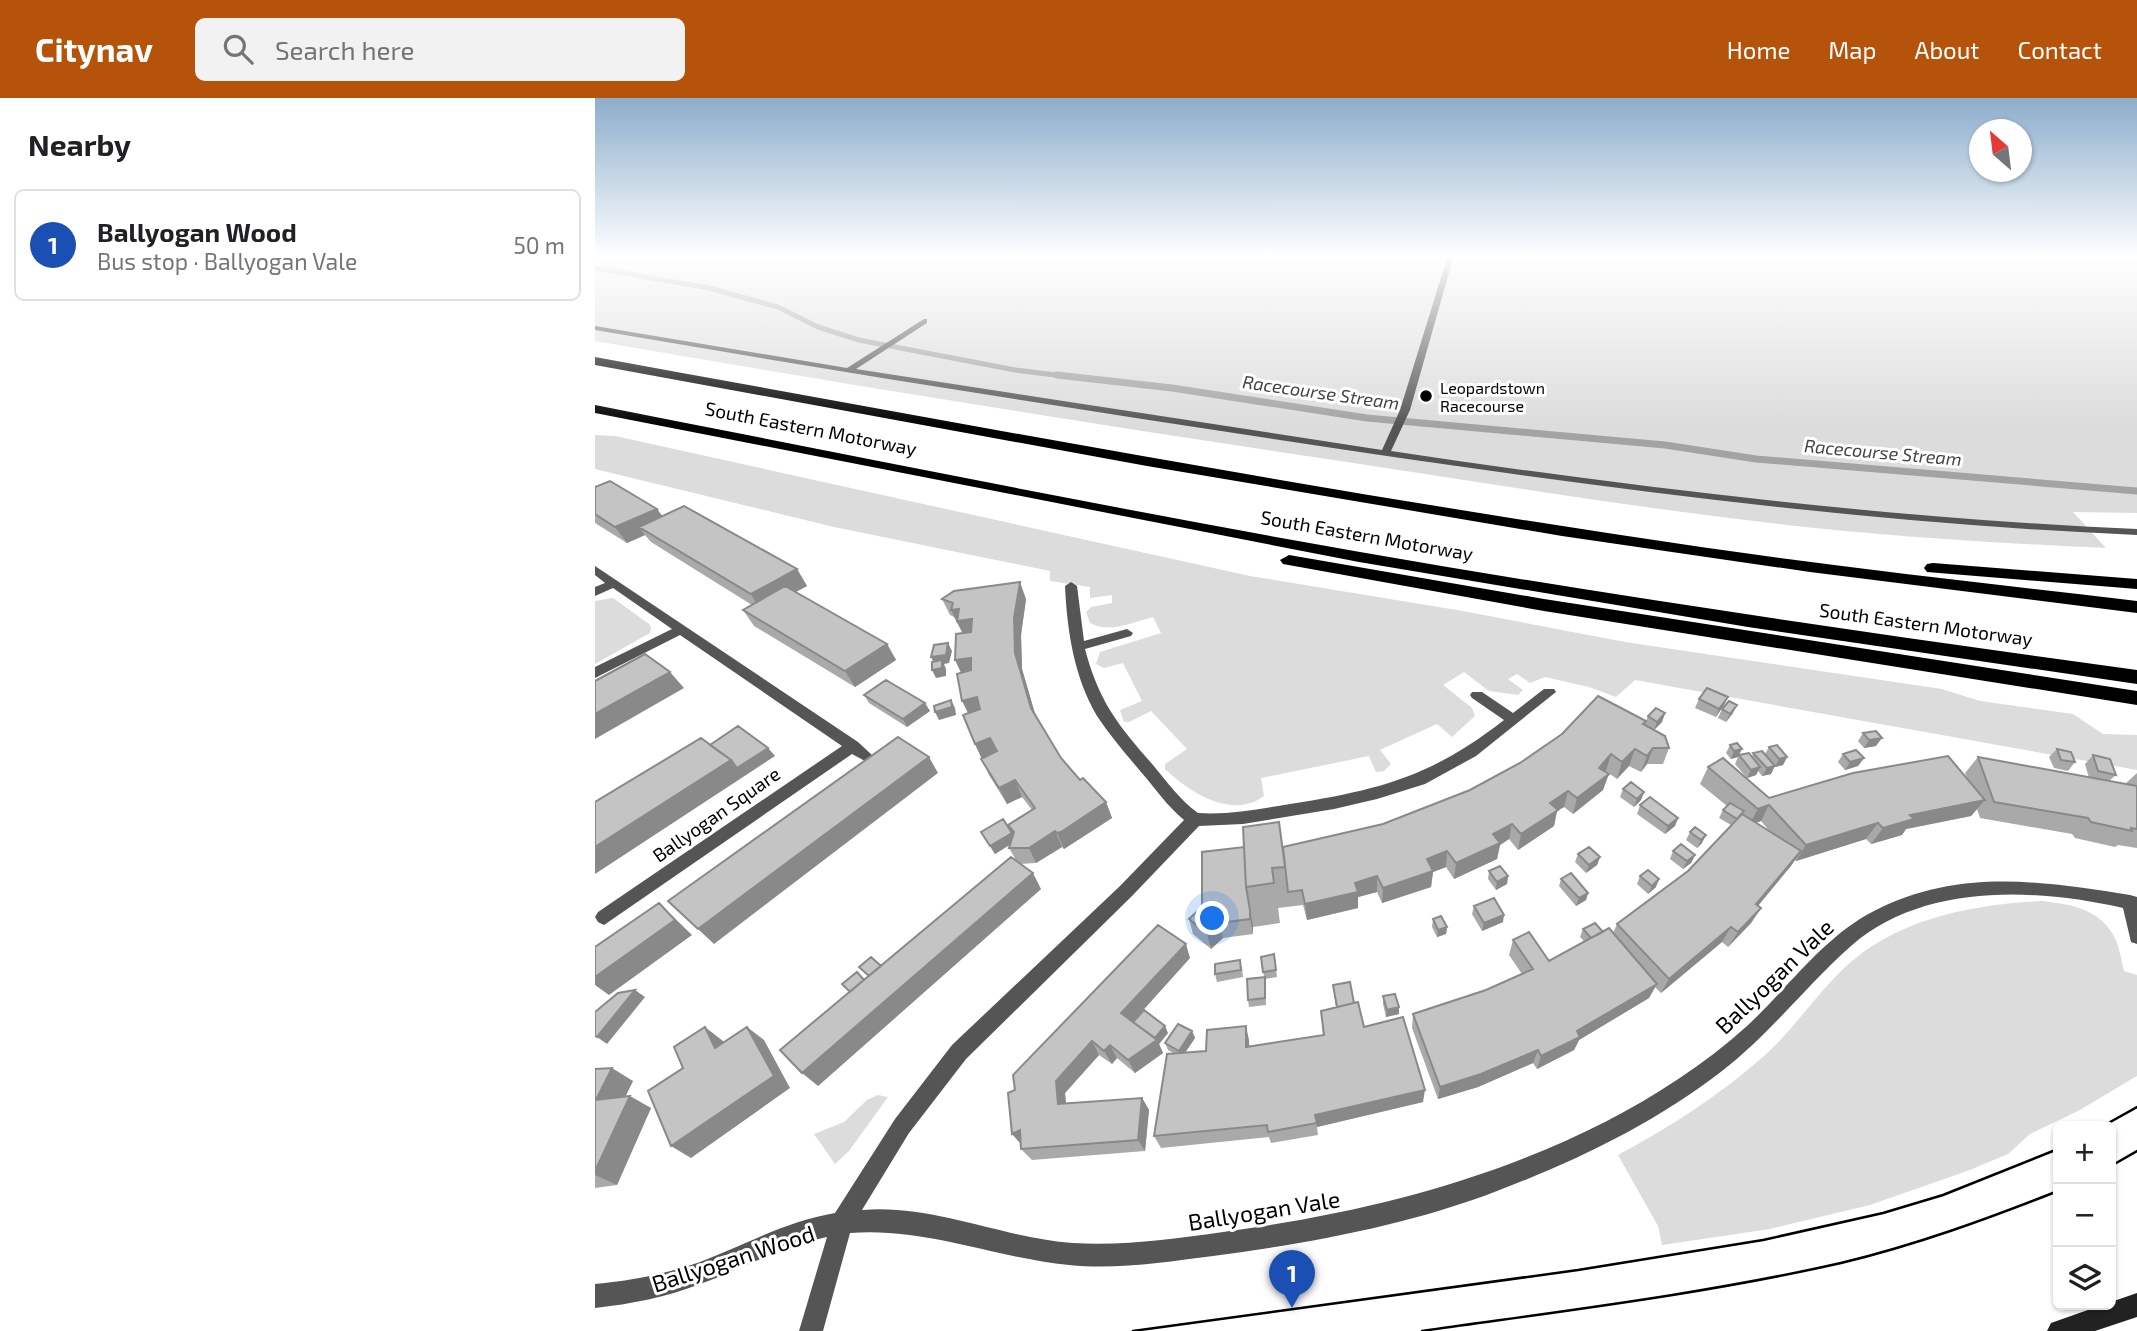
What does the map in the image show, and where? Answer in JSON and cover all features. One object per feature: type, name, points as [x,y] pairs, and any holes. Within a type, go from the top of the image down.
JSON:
[{"type":"highway","name":"South Eastern Motorway","points":[[595,361],[1257,481],[1703,552],[2137,607]]},
{"type":"highway","name":"South Eastern Motorway","points":[[595,409],[1375,560],[1845,636],[2137,677]]},
{"type":"highway","points":[[913,419],[1068,437],[1754,548],[1911,566],[2137,584]]},
{"type":"highway","points":[[772,445],[811,464],[1366,574],[1557,607],[2137,698]]},
{"type":"street","points":[[1385,454],[1405,410],[1434,313]]},
{"type":"street","points":[[847,371],[924,321]]},
{"type":"street","points":[[595,328],[847,371],[1385,454],[1809,511],[1923,521],[2137,531]]},
{"type":"street","name":"Ballyogan Square","points":[[595,570],[859,751],[604,917]]},
{"type":"street","points":[[595,592],[614,583]]},
{"type":"street","points":[[1071,586],[1071,606],[1093,695],[1104,715],[1169,796],[1195,819],[1229,820],[1354,799],[1405,785],[1458,760],[1549,692]]},
{"type":"street","points":[[595,673],[681,629]]},
{"type":"street","points":[[1080,646],[1126,633]]},
{"type":"street","points":[[1477,695],[1513,720]]},
{"type":"street","points":[[842,1223],[902,1126],[959,1052],[1126,891],[1195,819]]},
{"type":"street","name":"Ballyogan Vale","points":[[842,1223],[929,1223],[1018,1246],[1073,1254],[1166,1251],[1258,1239],[1341,1224],[1479,1186],[1535,1165],[1629,1119],[1715,1065],[1769,1018],[1853,933],[1889,912],[1954,893],[2028,886],[2066,890],[2133,903]]},
{"type":"street","points":[[2133,903],[2137,936]]},
{"type":"street","name":"Ballyogan Wood","points":[[595,1296],[669,1283],[770,1242],[842,1223]]},
{"type":"street","name":"Ballyogan Wood","points":[[811,1331],[842,1223]]},
{"type":"street","points":[[2059,1331],[2137,1305]]},
{"type":"shaded area","name":"Leopardstown Racecourse","points":[[595,313],[2137,313],[2137,513],[2073,512],[2106,548],[1812,528],[1513,488],[1073,420],[595,341]]},
{"type":"shaded area","points":[[595,435],[615,436],[1250,576],[1463,611],[1625,642],[1942,689],[1980,701],[2073,714],[2103,734],[2137,735],[2137,770],[1635,680],[1616,697],[1589,687],[1545,677],[1530,683],[1517,674],[1508,679],[1523,690],[1518,695],[1489,691],[1464,672],[1443,685],[1472,708],[1475,716],[1452,737],[1437,724],[1380,750],[1391,764],[1384,771],[1376,772],[1369,756],[1261,778],[1264,796],[1252,803],[1225,804],[1198,794],[1165,769],[1165,764],[1187,749],[1151,711],[1124,722],[1120,710],[1142,701],[1123,663],[1104,668],[1096,664],[1100,652],[1161,633],[1153,617],[1121,626],[1097,626],[1090,623],[1086,612],[1091,607],[1112,603],[1112,595],[1090,598],[1090,587],[1050,581],[1050,571],[834,527],[595,469]]},
{"type":"shaded area","points":[[613,598],[649,624],[650,633],[595,664],[595,601]]},
{"type":"shaded area","points":[[2042,901],[2072,906],[2090,913],[2106,925],[2114,937],[2124,971],[2137,975],[2137,1076],[2078,1111],[2030,1134],[2008,1154],[1970,1170],[1870,1205],[1770,1229],[1662,1245],[1658,1226],[1618,1155],[1694,1110],[1730,1084],[1775,1046],[1843,969],[1886,938],[1936,917]]},
{"type":"shaded area","points":[[878,1095],[888,1097],[849,1151],[835,1164],[814,1134],[844,1122],[867,1100]]},
{"type":"building","points":[[610,481],[657,509],[615,527],[595,514],[595,487]]},
{"type":"building","points":[[684,506],[797,569],[751,594],[639,527]]},
{"type":"building","points":[[1020,582],[1014,618],[1015,653],[1031,708],[1061,758],[1080,780],[1083,778],[1106,802],[1061,832],[1055,831],[1029,848],[1009,848],[1014,832],[1008,825],[1035,808],[1015,780],[999,788],[981,759],[997,751],[990,738],[975,744],[963,715],[980,709],[977,697],[962,701],[957,674],[971,670],[971,658],[955,660],[956,634],[971,632],[972,619],[957,621],[959,609],[951,610],[953,603],[942,599],[954,591]]},
{"type":"building","points":[[785,586],[887,644],[845,671],[743,610]]},
{"type":"building","points":[[948,643],[946,655],[931,657],[934,645]]},
{"type":"building","points":[[645,654],[670,672],[595,714],[595,681]]},
{"type":"building","points":[[942,660],[942,668],[932,670],[932,662]]},
{"type":"building","points":[[886,680],[925,703],[903,719],[864,695]]},
{"type":"building","points":[[1707,688],[1728,697],[1719,709],[1699,699]]},
{"type":"building","points":[[1598,696],[1646,721],[1643,724],[1665,736],[1669,748],[1653,748],[1647,756],[1635,749],[1622,762],[1611,754],[1599,768],[1609,774],[1577,798],[1568,791],[1550,803],[1558,810],[1521,834],[1512,824],[1493,834],[1500,843],[1456,863],[1447,851],[1427,859],[1433,871],[1383,888],[1377,876],[1355,883],[1358,892],[1305,904],[1302,890],[1288,892],[1283,847],[1383,824],[1470,790],[1520,763],[1562,734]]},
{"type":"building","points":[[951,700],[952,707],[935,712],[934,706]]},
{"type":"building","points":[[1729,701],[1737,705],[1730,714],[1722,709]]},
{"type":"building","points":[[1656,708],[1665,713],[1657,722],[1648,716]]},
{"type":"building","points":[[738,726],[768,748],[737,768],[731,760],[710,745]]},
{"type":"building","points":[[1876,731],[1882,738],[1869,740],[1863,733]]},
{"type":"building","points":[[898,737],[929,757],[698,929],[668,901]]},
{"type":"building","points":[[701,738],[731,760],[595,847],[595,802]]},
{"type":"building","points":[[1737,743],[1742,749],[1734,751],[1730,745]]},
{"type":"building","points":[[1777,745],[1787,757],[1779,759],[1769,747]]},
{"type":"building","points":[[2057,749],[2071,752],[2075,762],[2061,760]]},
{"type":"building","points":[[1856,750],[1864,758],[1850,762],[1843,754]]},
{"type":"building","points":[[1762,751],[1775,766],[1767,768],[1753,753]]},
{"type":"building","points":[[1749,753],[1760,767],[1751,770],[1739,755]]},
{"type":"building","points":[[2093,755],[2110,759],[2116,775],[2098,771]]},
{"type":"building","points":[[1948,756],[1985,800],[1910,815],[1914,819],[1883,828],[1878,823],[1806,845],[1769,805],[1758,809],[1708,767],[1723,758],[1769,798],[1853,773]]},
{"type":"building","points":[[1978,757],[2137,786],[2137,829],[2131,828],[2132,831],[2091,822],[2088,818],[1994,802]]},
{"type":"building","points":[[1631,782],[1644,792],[1637,799],[1623,789]]},
{"type":"building","points":[[1650,797],[1678,818],[1668,826],[1640,805]]},
{"type":"building","points":[[1730,803],[1744,811],[1737,819],[1723,810]]},
{"type":"building","points":[[1742,814],[1801,851],[1756,904],[1761,908],[1738,932],[1731,927],[1669,979],[1617,924],[1688,871]]},
{"type":"building","points":[[1003,819],[1012,833],[990,846],[981,832]]},
{"type":"building","points":[[1279,822],[1285,867],[1272,868],[1274,883],[1246,887],[1243,827]]},
{"type":"building","points":[[1695,827],[1706,835],[1701,840],[1690,832]]},
{"type":"building","points":[[1681,844],[1695,855],[1687,861],[1673,851]]},
{"type":"building","points":[[1244,847],[1250,919],[1219,923],[1207,934],[1189,919],[1202,907],[1202,852]]},
{"type":"building","points":[[1589,847],[1600,857],[1589,865],[1578,854]]},
{"type":"building","points":[[1011,857],[1033,873],[802,1073],[780,1050]]},
{"type":"building","points":[[1500,866],[1508,876],[1497,882],[1489,871]]},
{"type":"building","points":[[1648,870],[1659,879],[1652,886],[1640,876]]},
{"type":"building","points":[[1571,873],[1588,893],[1579,898],[1561,879]]},
{"type":"building","points":[[1494,898],[1504,915],[1484,923],[1474,906]]},
{"type":"building","points":[[659,903],[675,920],[595,977],[595,947]]},
{"type":"building","points":[[1441,916],[1447,927],[1438,930],[1433,919]]},
{"type":"building","points":[[1595,923],[1603,932],[1591,938],[1583,929]]},
{"type":"building","points":[[1158,925],[1186,944],[1121,1013],[1157,1040],[1128,1060],[1110,1045],[1104,1051],[1092,1041],[1056,1081],[1058,1104],[1142,1098],[1138,1140],[1021,1149],[1020,1130],[1012,1134],[1008,1093],[1015,1090],[1013,1075]]},
{"type":"building","points":[[1609,928],[1657,984],[1577,1031],[1580,1037],[1541,1056],[1538,1050],[1481,1074],[1440,1087],[1413,1014],[1486,990],[1533,969],[1513,940],[1529,932],[1549,961]]},
{"type":"building","points":[[1274,954],[1276,970],[1263,972],[1261,957]]},
{"type":"building","points":[[871,957],[881,966],[869,976],[859,967]]},
{"type":"building","points":[[1240,960],[1241,970],[1215,974],[1215,964]]},
{"type":"building","points":[[857,972],[864,980],[850,992],[842,984]]},
{"type":"building","points":[[1265,977],[1265,998],[1248,1000],[1247,979]]},
{"type":"building","points":[[1350,982],[1354,1003],[1337,1007],[1333,985]]},
{"type":"building","points":[[635,990],[597,1037],[595,1036],[595,1012],[618,993]]},
{"type":"building","points":[[1395,994],[1399,1007],[1387,1010],[1383,996]]},
{"type":"building","points":[[1358,1002],[1364,1027],[1403,1017],[1425,1090],[1315,1115],[1317,1123],[1268,1132],[1267,1125],[1154,1136],[1167,1054],[1206,1051],[1207,1030],[1246,1026],[1246,1047],[1324,1035],[1321,1011]]},
{"type":"building","points":[[1144,1010],[1165,1026],[1155,1038],[1133,1022]]},
{"type":"building","points":[[1178,1024],[1192,1031],[1179,1051],[1165,1043]]},
{"type":"building","points":[[705,1027],[715,1048],[747,1027],[774,1076],[671,1146],[648,1091],[683,1068],[674,1047]]},
{"type":"building","points":[[612,1068],[596,1100],[630,1096],[595,1171],[595,1069]]},
{"type":"waterway","name":"Racecourse Stream","points":[[789,313],[818,327],[859,340],[1015,370],[1072,377]]},
{"type":"waterway","name":"Racecourse Stream","points":[[1057,375],[1172,388],[1367,418],[1665,445],[1756,459],[2137,491]]},
{"type":"tram line","points":[[2112,1121],[2137,1107]]},
{"type":"tram line","points":[[1133,1331],[1578,1270],[1763,1240],[1883,1213],[1943,1195],[2053,1151]]},
{"type":"tram line","points":[[2116,1163],[2137,1151]]},
{"type":"tram line","points":[[1422,1331],[1685,1293],[1841,1263],[1951,1231],[2053,1193]]},
{"type":"place","name":"Leopardstown Racecourse","points":[[1426,396]]},
{"type":"place","name":"Ballyogan Wood","points":[[1292,1308]]}]
